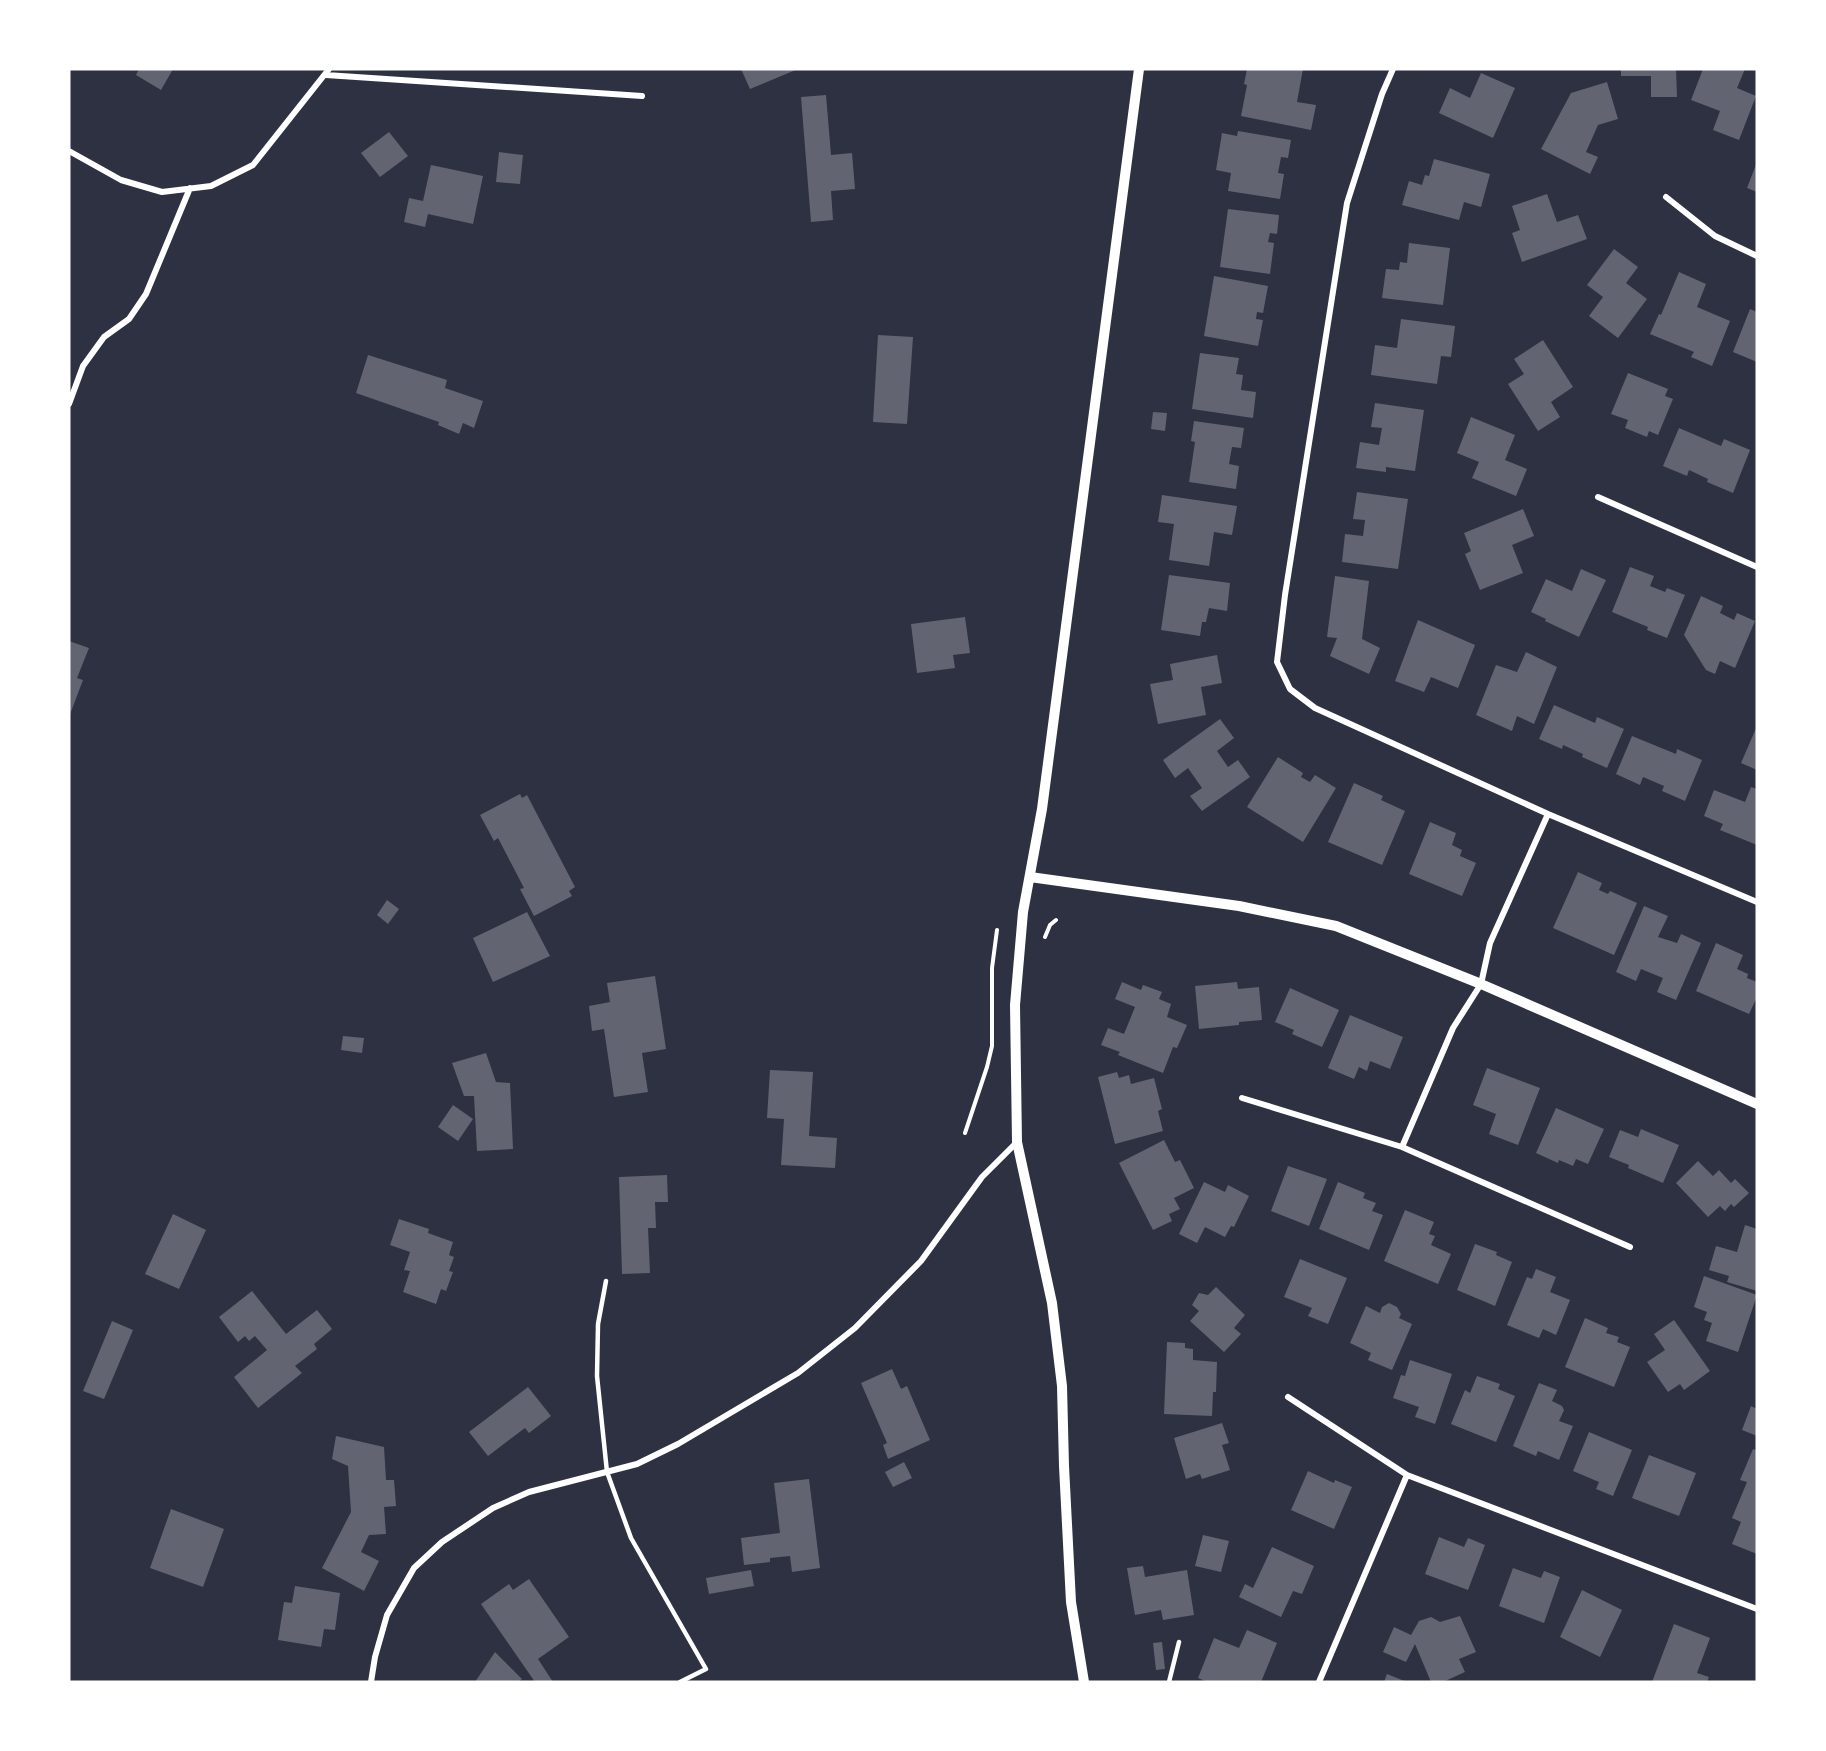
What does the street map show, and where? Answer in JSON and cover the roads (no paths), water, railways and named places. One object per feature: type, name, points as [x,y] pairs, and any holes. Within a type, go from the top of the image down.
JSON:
[{"type":"street","points":[[1084,1682],[1071,1602],[1062,1386],[1054,1314],[1017,1142],[1015,1005],[1023,912],[1042,809],[1139,69]]},
{"type":"street","points":[[1393,69],[1382,94],[1347,203],[1285,595],[1277,662],[1290,689],[1315,708],[1548,814],[1757,902]]},
{"type":"street","points":[[69,151],[121,180],[162,192],[211,186],[253,165],[328,72],[642,96]]},
{"type":"street","points":[[69,404],[82,366],[104,337],[129,319],[146,294],[190,188]]},
{"type":"street","points":[[1666,197],[1715,236],[1757,256]]},
{"type":"street","points":[[1598,497],[1757,567]]},
{"type":"street","points":[[1402,1147],[1453,1028],[1481,984],[1491,943],[1548,814]]},
{"type":"street","points":[[1030,877],[1239,906],[1336,926],[1481,984],[1757,1104]]},
{"type":"street","points":[[1242,1098],[1402,1147],[1630,1247]]},
{"type":"street","points":[[371,1682],[375,1657],[387,1615],[414,1568],[442,1542],[493,1508],[529,1492],[637,1464],[678,1444],[798,1373],[855,1328],[921,1261],[982,1178],[1017,1142]]},
{"type":"street","points":[[1288,1397],[1407,1475],[1757,1609]]},
{"type":"street","points":[[1319,1682],[1407,1475]]},
{"type":"lane","points":[[606,1281],[598,1324],[597,1376],[607,1472],[631,1538],[706,1669],[680,1682]]},
{"type":"lane","points":[[1169,1682],[1179,1642]]}]
